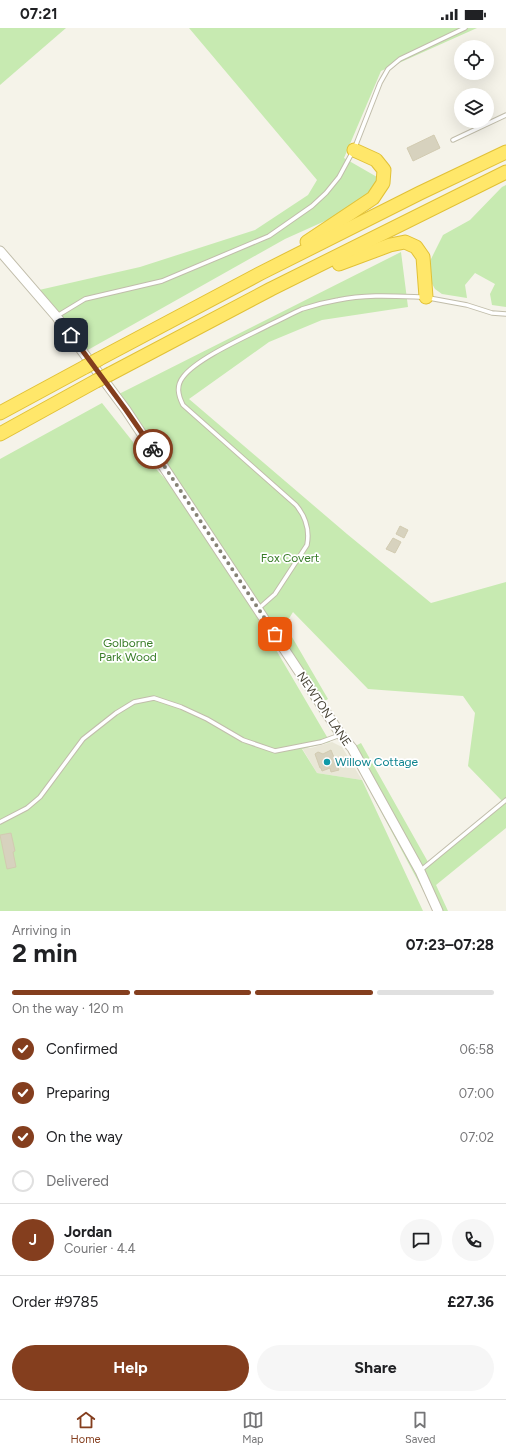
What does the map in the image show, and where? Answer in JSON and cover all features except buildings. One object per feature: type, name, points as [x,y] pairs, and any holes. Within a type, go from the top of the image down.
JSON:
[{"type":"highway","points":[[261,273],[373,198],[383,183],[384,170],[376,160],[354,150]]},
{"type":"highway","points":[[0,414],[99,359],[261,273],[420,193],[506,152]]},
{"type":"highway","points":[[0,434],[96,381],[271,289],[506,172]]},
{"type":"highway","points":[[271,289],[390,244],[405,242],[416,247],[422,257],[426,297]]},
{"type":"street","name":"NEWTON LANE","points":[[0,251],[56,316],[135,422],[341,735],[352,748],[420,871],[438,911]]},
{"type":"lane","points":[[56,316],[85,300],[162,281],[269,236],[312,206],[326,193],[347,164],[354,150],[380,83],[388,70],[400,60],[465,28]]},
{"type":"lane","points":[[453,140],[506,115]]},
{"type":"lane","points":[[258,609],[274,594],[307,545],[309,537],[305,518],[296,505],[184,405],[178,393],[179,386],[183,378],[197,364],[248,335],[302,310],[340,299],[394,296],[426,297],[467,305],[498,314],[506,314]]},
{"type":"lane","points":[[0,822],[27,808],[40,797],[83,739],[116,713],[134,702],[154,698],[182,707],[207,719],[243,740],[275,751],[321,742],[341,735]]},
{"type":"lane","points":[[420,871],[506,800]]},
{"type":"shaded area","points":[[332,742],[342,747],[362,780],[317,773],[302,748],[311,748]]},
{"type":"green space","points":[[0,28],[66,28],[0,85]]},
{"type":"green space","points":[[189,28],[477,28],[381,71],[344,158],[380,180],[361,200],[334,217],[285,239],[86,351],[39,290],[140,267],[255,230],[308,195],[317,180]]},
{"type":"green space","points":[[506,185],[506,307],[492,305],[490,294],[495,284],[475,273],[465,285],[467,298],[442,294],[435,289],[431,282],[430,261],[443,235],[470,220],[502,187]]},
{"type":"green space","points":[[401,252],[408,307],[322,320],[269,342],[189,399],[347,534],[431,603],[506,582],[506,828],[436,885],[448,911],[434,911],[348,750],[361,743],[428,862],[503,802],[468,766],[475,713],[463,696],[368,689],[293,612],[285,625],[328,699],[321,703],[204,527],[330,742],[302,749],[317,773],[362,780],[423,911],[0,911],[0,459],[102,403],[141,452],[190,507],[113,397]]},
{"type":"way so far","points":[[153,449],[275,634]]},
{"type":"place","name":"Willow Cottage","points":[[327,762]]},
{"type":"route","points":[[71,335],[153,449]]},
{"type":"park label","name":"Fox Covert","points":[[290,558]]},
{"type":"park label","name":"Golborne Park Wood","points":[[128,650]]}]
